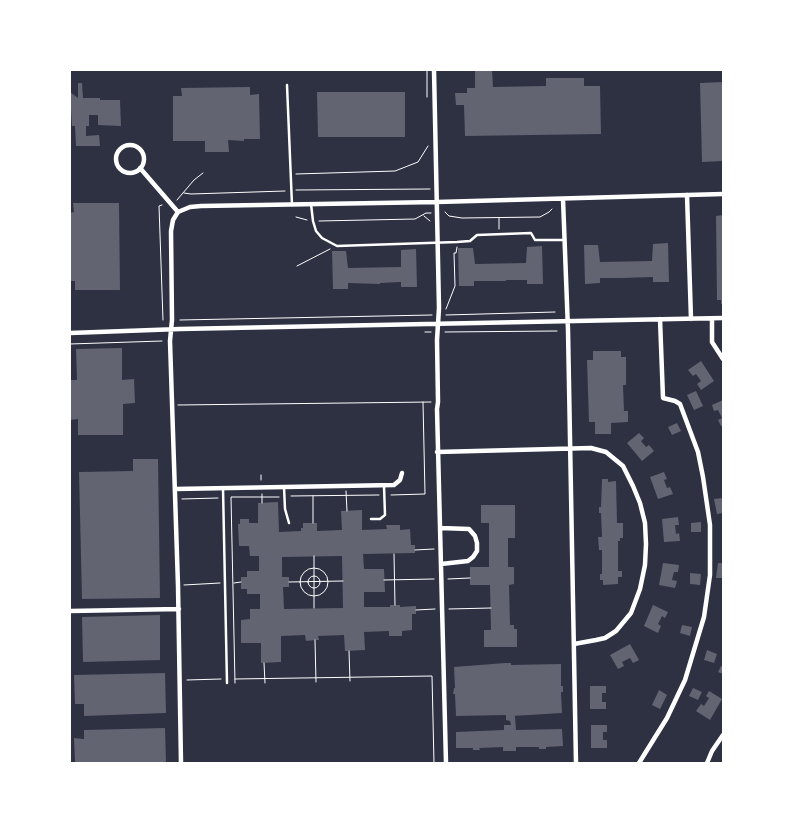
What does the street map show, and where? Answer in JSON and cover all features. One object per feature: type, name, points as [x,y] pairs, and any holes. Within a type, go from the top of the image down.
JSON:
[{"type":"street","points":[[434,70],[438,315],[438,402],[436,409],[446,763]]},
{"type":"street","points":[[127,146],[138,148],[143,158],[140,168],[132,173],[122,170],[117,163],[118,152],[127,146]]},
{"type":"street","points":[[140,168],[178,212]]},
{"type":"street","points":[[181,763],[179,609],[170,341],[171,231],[173,220],[178,212],[190,207],[201,206],[723,194]]},
{"type":"street","points":[[687,195],[691,319]]},
{"type":"street","points":[[563,199],[568,322],[576,763]]},
{"type":"street","points":[[712,318],[712,342],[723,359]]},
{"type":"street","points":[[70,333],[723,318]]},
{"type":"street","points":[[639,763],[667,718],[685,680],[704,617],[710,575],[710,525],[698,452],[680,404],[676,400],[663,398],[660,319]]},
{"type":"street","points":[[437,452],[570,448],[598,449],[614,457],[623,466],[632,482],[645,523],[645,565],[640,589],[625,622],[616,631],[605,638],[574,644]]},
{"type":"street","points":[[175,489],[383,485],[397,483],[402,473]]},
{"type":"street","points":[[440,528],[469,529],[475,536],[477,543],[477,551],[468,561],[441,564]]},
{"type":"street","points":[[70,612],[179,609]]},
{"type":"street","points":[[707,763],[712,751],[723,735]]},
{"type":"lane","points":[[287,85],[292,205]]},
{"type":"lane","points":[[311,204],[316,230],[322,238],[336,246],[457,242],[470,241],[477,235],[499,234],[531,234],[535,240],[565,240]]},
{"type":"lane","points":[[371,519],[380,519],[385,515],[383,485]]},
{"type":"lane","points":[[284,487],[285,509],[289,523]]},
{"type":"lane","points":[[222,488],[227,683]]},
{"type":"path","points":[[427,70],[427,99]]},
{"type":"path","points":[[291,172],[295,174],[395,171],[418,162],[428,146]]},
{"type":"path","points":[[163,320],[159,206],[178,200],[202,173]]},
{"type":"path","points":[[184,192],[191,194],[292,190],[436,189]]},
{"type":"path","points":[[296,217],[313,222],[415,219],[426,213],[437,212],[445,212],[449,216],[462,218],[540,217],[552,209]]},
{"type":"path","points":[[499,218],[499,234]]},
{"type":"path","points":[[457,242],[456,253],[454,253],[454,286],[444,315],[555,312]]},
{"type":"path","points":[[297,266],[336,246]]},
{"type":"path","points":[[180,320],[438,315]]},
{"type":"path","points":[[425,332],[557,331]]},
{"type":"path","points":[[70,344],[162,341]]},
{"type":"path","points":[[235,683],[231,497],[425,494],[423,402]]},
{"type":"path","points":[[172,405],[438,402]]},
{"type":"path","points":[[346,486],[347,511]]},
{"type":"path","points":[[312,496],[312,523]]},
{"type":"path","points":[[175,499],[223,498]]},
{"type":"path","points":[[415,550],[440,549]]},
{"type":"path","points":[[394,554],[395,605]]},
{"type":"path","points":[[314,556],[314,608]]},
{"type":"path","points":[[314,567],[323,570],[328,581],[326,590],[320,595],[314,596],[306,594],[299,582],[303,572],[314,567]]},
{"type":"path","points":[[314,576],[320,581]]},
{"type":"path","points":[[308,582],[314,576]]},
{"type":"path","points":[[384,580],[470,578]]},
{"type":"path","points":[[314,588],[318,586],[320,581]]},
{"type":"path","points":[[289,582],[343,581]]},
{"type":"path","points":[[233,583],[241,582]]},
{"type":"path","points":[[308,582],[309,586],[314,588]]},
{"type":"path","points":[[178,586],[225,583]]},
{"type":"path","points":[[416,610],[491,608]]},
{"type":"path","points":[[315,640],[316,682]]},
{"type":"path","points":[[349,651],[350,681]]},
{"type":"path","points":[[264,663],[265,683]]},
{"type":"path","points":[[234,679],[432,676],[434,763]]},
{"type":"path","points":[[179,680],[227,679]]},
{"type":"building","points":[[475,70],[492,70],[493,87],[546,86],[546,78],[584,78],[584,86],[600,86],[601,134],[465,136],[464,105],[456,105],[455,93],[467,93],[467,88],[475,88]]},
{"type":"building","points":[[723,82],[723,161],[702,162],[700,83]]},
{"type":"building","points":[[78,83],[82,83],[83,98],[120,100],[121,126],[98,125],[98,115],[89,115],[89,126],[86,126],[86,136],[99,135],[100,146],[76,146],[75,126],[72,126],[70,92],[78,98]]},
{"type":"building","points":[[250,87],[250,95],[259,94],[260,139],[228,140],[229,152],[205,152],[205,141],[173,141],[173,96],[182,96],[181,88]]},
{"type":"building","points":[[317,92],[405,92],[405,137],[318,137]]},
{"type":"building","points":[[73,203],[119,203],[120,290],[75,290],[75,281],[70,281],[70,213],[74,212]]},
{"type":"building","points":[[723,215],[723,304],[721,304],[721,300],[717,300],[716,216]]},
{"type":"building","points":[[668,243],[669,282],[653,282],[653,277],[600,278],[600,283],[585,284],[584,245],[598,245],[600,262],[652,261],[653,244]]},
{"type":"building","points":[[542,246],[543,284],[527,284],[527,280],[506,280],[474,281],[474,286],[459,286],[458,248],[473,248],[475,264],[526,263],[527,247]]},
{"type":"building","points":[[416,249],[417,287],[401,287],[401,282],[380,284],[348,283],[348,289],[333,289],[332,251],[346,251],[348,268],[401,267],[401,250]]},
{"type":"building","points":[[122,348],[122,380],[134,379],[135,403],[123,404],[123,435],[78,435],[78,419],[70,420],[70,380],[77,380],[76,349]]},
{"type":"building","points":[[593,351],[621,351],[621,357],[626,357],[626,385],[623,385],[624,411],[628,411],[628,422],[611,423],[611,434],[595,434],[595,422],[589,422],[587,360],[593,360]]},
{"type":"building","points":[[701,361],[714,381],[701,390],[697,384],[701,381],[696,374],[693,376],[688,370]]},
{"type":"building","points":[[696,391],[703,406],[694,410],[687,395]]},
{"type":"building","points":[[723,400],[723,425],[721,426],[718,420],[722,418],[718,410],[714,411],[712,405]]},
{"type":"building","points":[[677,423],[681,431],[672,435],[668,427]]},
{"type":"building","points":[[639,433],[644,438],[641,441],[646,447],[649,445],[654,451],[642,461],[627,443]]},
{"type":"building","points":[[133,459],[158,459],[160,598],[82,599],[79,472],[133,471]]},
{"type":"building","points":[[664,472],[667,479],[664,480],[667,488],[670,487],[673,494],[658,499],[650,477]]},
{"type":"building","points":[[602,479],[608,479],[608,482],[616,481],[617,523],[623,523],[623,538],[620,538],[620,541],[618,541],[618,571],[622,571],[622,577],[618,577],[618,584],[603,585],[603,580],[600,580],[600,574],[602,574],[602,550],[599,550],[598,537],[602,537],[599,507],[601,507]]},
{"type":"building","points":[[723,498],[723,513],[717,514],[714,499]]},
{"type":"building","points":[[278,502],[279,532],[301,531],[303,523],[317,523],[317,531],[342,530],[341,511],[362,510],[362,530],[387,529],[386,525],[400,525],[400,530],[410,529],[411,545],[415,545],[415,553],[363,554],[364,569],[384,569],[385,592],[364,592],[364,607],[416,606],[416,614],[412,614],[412,630],[402,631],[402,636],[389,636],[389,631],[364,632],[365,650],[345,651],[344,635],[318,636],[319,640],[306,641],[305,635],[281,636],[281,662],[261,663],[261,643],[241,643],[241,620],[250,619],[250,609],[260,609],[260,594],[247,594],[247,589],[241,589],[241,577],[247,577],[247,571],[259,571],[259,556],[250,556],[249,546],[239,546],[238,524],[240,524],[240,519],[249,519],[249,523],[258,523],[258,503]],"holes":[[[342,556],[343,608],[284,609],[283,587],[289,587],[289,577],[282,577],[282,557]]]},
{"type":"building","points":[[481,505],[515,505],[515,538],[508,538],[508,567],[514,567],[514,584],[509,585],[510,625],[514,625],[514,629],[517,629],[517,647],[484,647],[484,630],[491,630],[490,585],[470,585],[470,567],[489,567],[489,523],[481,523]]},
{"type":"building","points":[[678,517],[679,525],[675,525],[676,534],[679,533],[680,541],[664,542],[662,519]]},
{"type":"building","points":[[701,522],[701,532],[691,532],[691,523]]},
{"type":"building","points":[[663,563],[679,565],[678,572],[674,572],[672,580],[677,581],[675,588],[659,585]]},
{"type":"building","points":[[718,563],[723,563],[723,578],[716,578]]},
{"type":"building","points":[[690,573],[701,574],[700,585],[690,584]]},
{"type":"building","points":[[653,605],[668,612],[665,618],[662,616],[658,624],[661,626],[658,633],[644,626]]},
{"type":"building","points":[[160,615],[160,660],[83,662],[82,617]]},
{"type":"building","points":[[682,625],[692,627],[690,636],[680,633]]},
{"type":"building","points":[[630,644],[639,660],[633,663],[630,658],[622,662],[624,666],[618,669],[610,655]]},
{"type":"building","points":[[707,650],[717,654],[714,663],[704,660]]},
{"type":"building","points":[[511,663],[511,665],[561,664],[561,686],[563,686],[563,692],[561,692],[562,713],[512,716],[515,716],[516,730],[562,729],[563,746],[546,747],[546,749],[539,749],[539,747],[516,747],[516,751],[503,751],[503,747],[479,748],[480,750],[456,748],[456,732],[504,730],[504,725],[511,725],[510,721],[506,720],[506,715],[456,716],[455,694],[453,694],[455,688],[454,667]]},
{"type":"building","points":[[721,666],[723,667],[723,674],[718,672]]},
{"type":"building","points":[[165,673],[166,713],[84,716],[84,704],[75,704],[74,675]]},
{"type":"building","points":[[590,686],[606,686],[606,693],[602,693],[602,702],[606,702],[606,709],[590,709]]},
{"type":"building","points":[[693,688],[702,692],[698,700],[689,696]]},
{"type":"building","points":[[659,690],[667,695],[660,709],[652,705]]},
{"type":"building","points":[[709,691],[722,699],[710,720],[696,711],[701,704],[704,706],[709,698],[706,696]]},
{"type":"building","points":[[591,725],[607,725],[607,732],[603,732],[603,740],[607,740],[607,748],[591,748]]},
{"type":"building","points":[[165,728],[166,763],[75,762],[74,738],[84,739],[84,730]]}]
